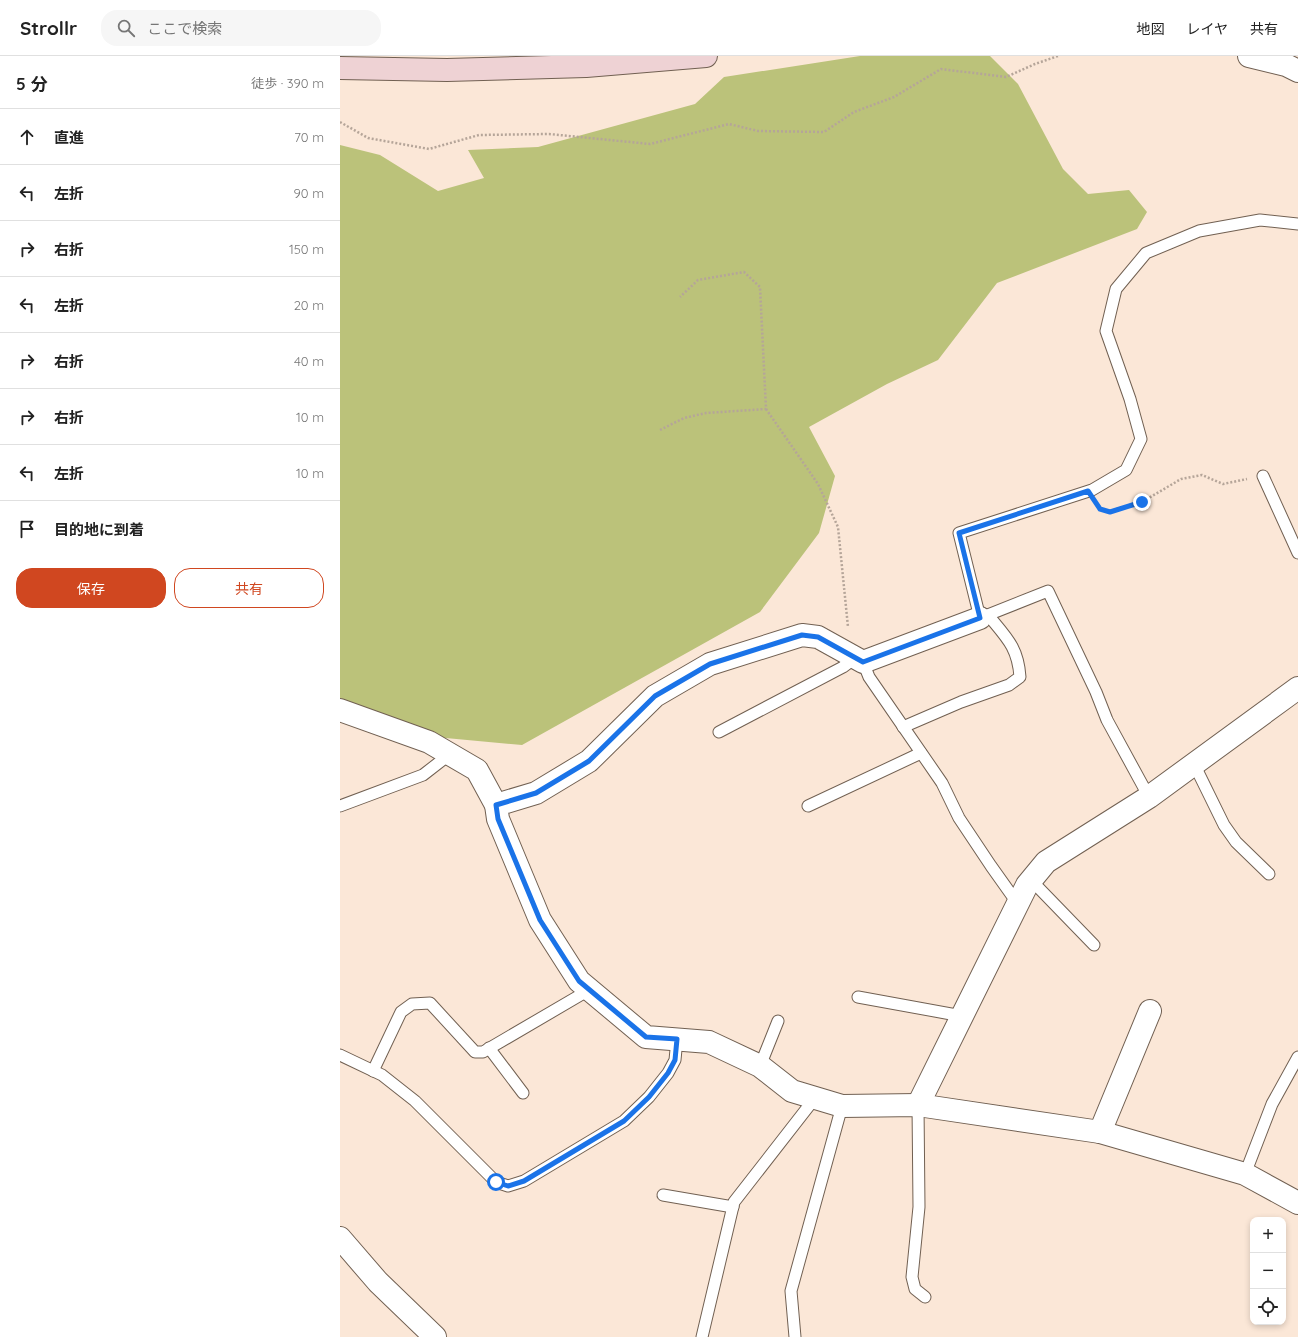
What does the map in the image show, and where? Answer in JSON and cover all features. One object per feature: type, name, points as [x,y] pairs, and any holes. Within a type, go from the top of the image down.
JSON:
[{"type":"street","points":[[340,68],[447,70],[578,66],[706,56]]},
{"type":"street","points":[[1249,56],[1286,65],[1298,70]]},
{"type":"street","points":[[496,805],[536,793],[589,761],[655,696],[710,664],[802,635],[818,637],[857,658],[984,616]]},
{"type":"street","points":[[918,1105],[1027,885],[1046,862],[1149,797],[1298,688]]},
{"type":"street","points":[[340,710],[429,742],[476,770],[496,805],[498,819],[540,920],[579,981],[646,1037],[709,1042],[760,1066],[792,1091],[842,1106],[918,1105],[1100,1132],[1245,1174],[1298,1203]]},
{"type":"street","points":[[1100,1132],[1150,1011]]},
{"type":"street","points":[[340,1238],[378,1282],[435,1337]]},
{"type":"lane","points":[[903,727],[961,702],[1009,684],[1020,677],[1019,662],[1010,642],[984,616],[959,533],[1088,491],[1126,470],[1141,439],[1130,399],[1106,331],[1116,289],[1146,253],[1199,231],[1260,220],[1298,224]]},
{"type":"lane","points":[[1263,476],[1298,553]]},
{"type":"lane","points":[[984,616],[1048,591],[1096,692],[1107,720],[1149,797]]},
{"type":"lane","points":[[719,732],[843,667],[857,658],[868,677],[942,783],[960,818],[1018,904]]},
{"type":"lane","points":[[808,806],[921,753]]},
{"type":"lane","points":[[340,806],[423,775],[450,754]]},
{"type":"lane","points":[[1194,764],[1224,825],[1236,842],[1269,874]]},
{"type":"lane","points":[[1031,880],[1094,946]]},
{"type":"lane","points":[[373,1071],[401,1012],[412,1004],[430,1003],[475,1052],[483,1052],[589,990]]},
{"type":"lane","points":[[858,997],[962,1016]]},
{"type":"lane","points":[[760,1066],[778,1021]]},
{"type":"lane","points":[[340,1055],[382,1075],[415,1100],[496,1182],[508,1186],[524,1181],[624,1121],[649,1097],[668,1073],[675,1060],[677,1039]]},
{"type":"lane","points":[[489,1048],[523,1093]]},
{"type":"lane","points":[[1245,1174],[1272,1104],[1298,1058]]},
{"type":"lane","points":[[702,1337],[734,1202],[815,1098]]},
{"type":"lane","points":[[918,1105],[919,1207],[912,1277],[915,1289],[925,1297]]},
{"type":"lane","points":[[795,1337],[791,1291],[842,1106]]},
{"type":"lane","points":[[663,1195],[733,1207]]},
{"type":"path","points":[[340,122],[368,138],[429,149],[479,135],[549,134],[650,144],[730,124],[758,131],[824,132],[854,112],[894,97],[941,68],[1006,77],[1058,56]]},
{"type":"path","points":[[680,297],[698,280],[744,272],[760,287],[766,409],[818,484],[838,526],[857,658]]},
{"type":"path","points":[[660,430],[684,418],[706,414],[766,409]]},
{"type":"path","points":[[1088,491],[1100,509],[1110,512],[1142,502],[1181,479],[1202,475],[1223,484],[1263,476]]},
{"type":"green space","points":[[860,56],[990,56],[1018,84],[1063,169],[1088,194],[1129,190],[1147,212],[1137,229],[997,283],[938,360],[887,384],[809,427],[835,476],[819,533],[760,612],[522,745],[435,737],[340,698],[340,145],[380,155],[438,191],[484,178],[468,150],[538,147],[695,104],[724,77]]},
{"type":"route","points":[[496,1182],[508,1186],[524,1181],[624,1121],[649,1097],[668,1073],[675,1060],[677,1039],[646,1037],[579,981],[540,920],[498,819],[496,805],[536,793],[589,761],[655,696],[710,664],[802,635],[818,637],[863,662],[980,618],[959,533],[1088,491],[1100,509],[1110,512],[1142,502]]}]
